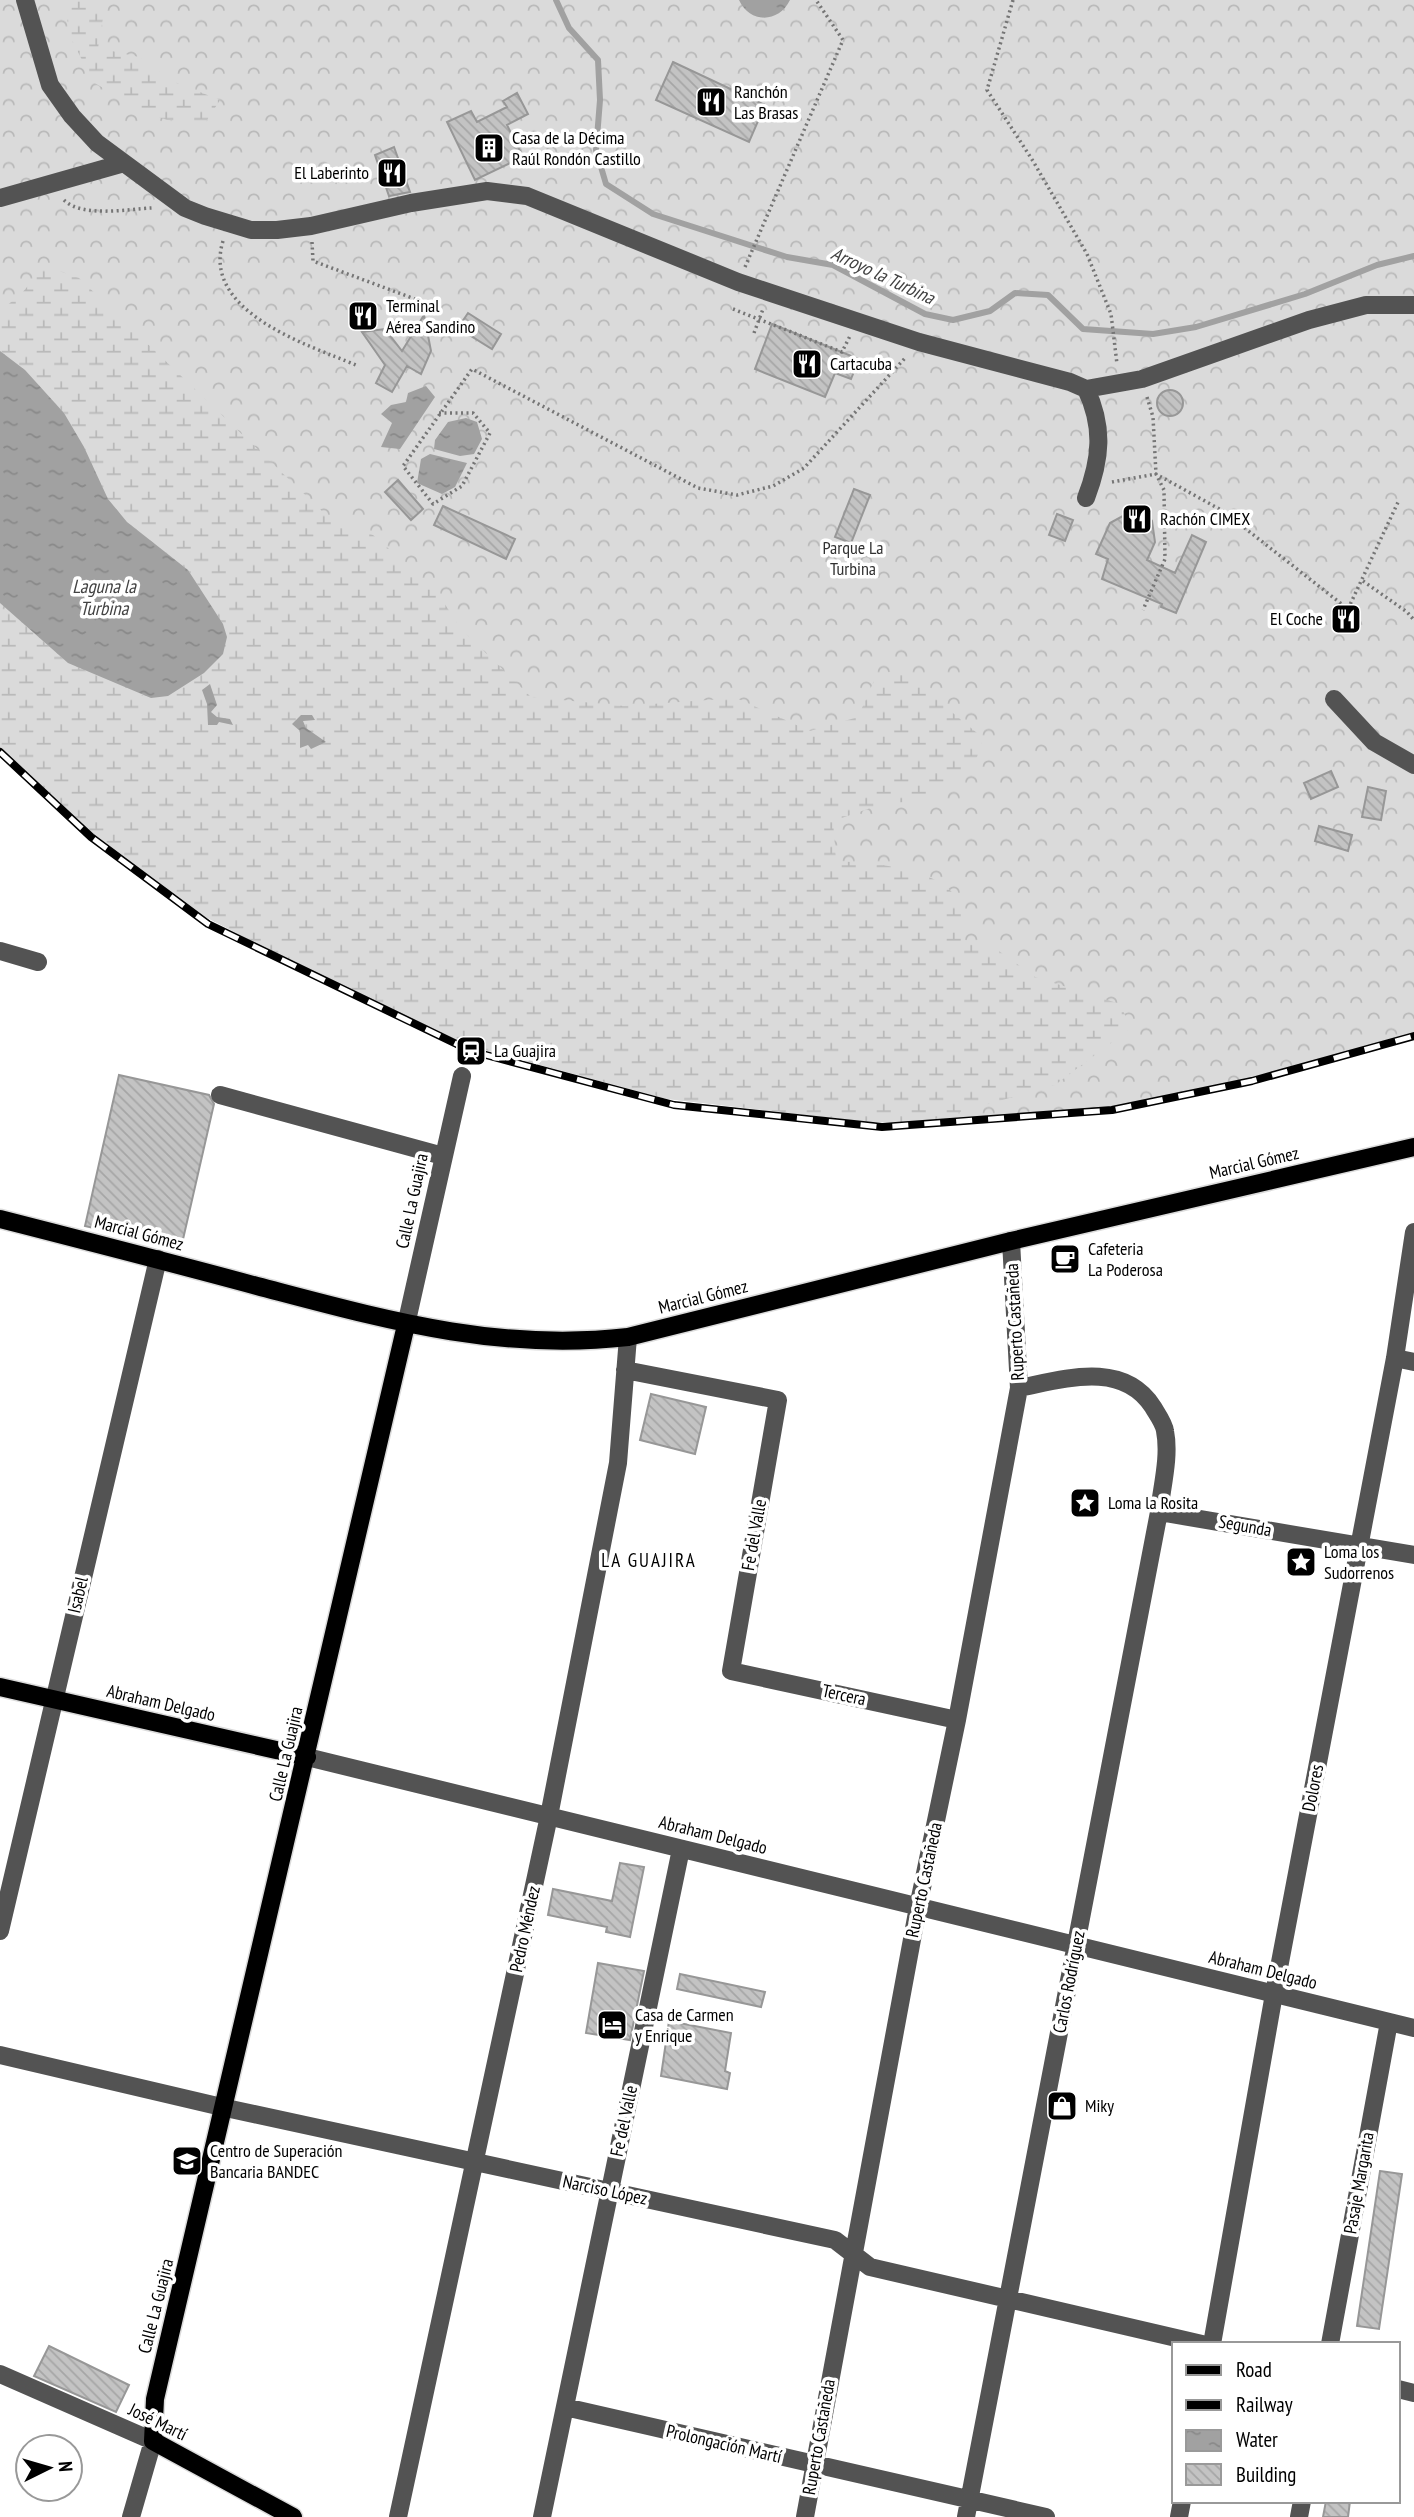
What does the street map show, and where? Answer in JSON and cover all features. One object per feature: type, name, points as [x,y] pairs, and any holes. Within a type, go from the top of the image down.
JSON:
[{"type":"main road","name":"Marcial Gómez","points":[[0,1219],[406,1325],[519,1341],[576,1343],[628,1337],[1012,1241],[1414,1147]]},
{"type":"main road","name":"Calle La Guajira","points":[[153,2441],[155,2399],[226,2108],[406,1325]]},
{"type":"main road","name":"Abraham Delgado","points":[[0,1687],[307,1757]]},
{"type":"main road","name":"José Martí","points":[[153,2441],[289,2516]]},
{"type":"street","points":[[25,0],[51,86],[97,143],[185,208],[251,230],[312,226],[411,203],[487,191],[527,196],[602,224],[713,273],[919,342],[1070,382],[1086,389],[1142,379],[1354,308],[1414,305]]},
{"type":"street","points":[[0,198],[124,163]]},
{"type":"street","points":[[1086,389],[1100,425],[1098,456],[1086,498]]},
{"type":"street","points":[[1334,699],[1374,742],[1414,765]]},
{"type":"street","points":[[0,951],[38,962]]},
{"type":"street","name":"Calle La Guajira","points":[[406,1325],[462,1076]]},
{"type":"street","points":[[220,1095],[443,1156]]},
{"type":"street","name":"Dolores","points":[[1212,2342],[1274,1994],[1395,1358],[1414,1232]]},
{"type":"street","name":"Ruperto Castañeda","points":[[805,2517],[918,1907],[957,1720],[1019,1388],[1012,1241]]},
{"type":"street","name":"Isabel","points":[[0,1931],[158,1259]]},
{"type":"street","name":"Pedro Méndez","points":[[398,2517],[549,1816],[618,1463],[628,1337]]},
{"type":"street","points":[[1395,1358],[1414,1362]]},
{"type":"street","name":"Fe del Valle","points":[[625,1370],[778,1400],[731,1671]]},
{"type":"street","name":"Carlos Rodríguez","points":[[968,2508],[1159,1512],[1167,1446],[1165,1428],[1139,1389],[1112,1378],[1085,1374],[1019,1388]]},
{"type":"street","name":"Segunda","points":[[1159,1512],[1414,1555]]},
{"type":"street","name":"Tercera","points":[[731,1671],[957,1720]]},
{"type":"street","name":"Abraham Delgado","points":[[307,1757],[1414,2028]]},
{"type":"street","name":"Fe del Valle","points":[[542,2517],[681,1849]]},
{"type":"street","name":"Pasaje Margarita","points":[[1330,2342],[1389,2022]]},
{"type":"street","name":"Narciso López","points":[[0,2055],[226,2108],[835,2240],[853,2251],[870,2267],[1193,2342]]},
{"type":"street","name":"José Martí","points":[[0,2374],[153,2441]]},
{"type":"street","name":"Prolongación Martí","points":[[565,2407],[814,2465],[968,2508],[1046,2517]]},
{"type":"street","points":[[131,2517],[153,2441]]},
{"type":"path","points":[[746,265],[843,40],[816,0]]},
{"type":"path","points":[[1013,0],[987,90],[1033,161],[1087,254],[1111,314],[1116,357]]},
{"type":"path","points":[[45,185],[71,206],[90,209],[185,208]]},
{"type":"path","points":[[229,223],[220,253],[224,276],[234,298],[261,323],[356,365]]},
{"type":"path","points":[[312,226],[313,261],[430,305]]},
{"type":"path","points":[[733,309],[842,352],[858,320]]},
{"type":"path","points":[[439,414],[473,413],[490,433],[462,486],[433,503],[403,466],[439,414],[472,369],[698,488],[737,495],[773,486],[804,468],[919,342]]},
{"type":"path","points":[[1142,379],[1153,417],[1156,474],[1164,490],[1165,559],[1143,610]]},
{"type":"path","points":[[1108,482],[1156,474],[1223,511],[1348,609],[1399,500]]},
{"type":"path","points":[[1363,580],[1414,620]]},
{"type":"green space","name":"Parque La Turbina","points":[[0,0],[1414,0],[1414,1034],[1214,1089],[1103,1108],[926,1122],[870,1122],[668,1099],[470,1046],[291,961],[192,910],[83,827],[0,751]]},
{"type":"green space","points":[[63,0],[106,0],[98,48],[139,57],[172,81],[220,100],[204,125],[167,120],[142,111],[93,82],[71,38]]},
{"type":"green space","points":[[45,266],[79,278],[324,513],[373,535],[435,589],[461,629],[531,697],[624,706],[736,698],[810,731],[858,717],[876,676],[900,669],[983,738],[977,757],[958,781],[925,801],[885,803],[833,821],[836,861],[869,863],[908,870],[943,884],[955,896],[962,910],[964,944],[992,946],[1035,977],[1120,1004],[1131,1028],[1055,1085],[926,1122],[870,1122],[668,1099],[470,1046],[291,961],[192,910],[83,827],[0,751],[0,609],[10,612],[68,663],[144,696],[223,624],[188,570],[127,522],[108,499],[84,447],[64,413],[25,370],[0,351],[0,311],[21,294]]},
{"type":"water","points":[[739,0],[790,0],[779,13],[764,18],[750,13]]},
{"type":"water","name":"Laguna la Turbina","points":[[0,351],[25,370],[64,413],[84,447],[108,499],[127,522],[188,570],[223,624],[227,637],[223,654],[204,673],[168,696],[151,698],[68,663],[0,603]]},
{"type":"water","points":[[426,386],[435,397],[400,449],[381,447],[392,423],[381,414],[391,405],[406,402],[408,393]]},
{"type":"water","points":[[466,418],[477,422],[482,439],[474,454],[460,456],[434,449],[435,440],[448,422]]},
{"type":"water","points":[[430,454],[467,463],[455,487],[442,494],[417,483],[421,459]]},
{"type":"water","points":[[210,684],[217,705],[211,712],[217,717],[230,719],[233,725],[219,722],[217,725],[208,725],[207,704],[202,690]]},
{"type":"water","points":[[301,715],[312,715],[315,720],[303,721],[306,728],[326,742],[311,749],[308,745],[300,748],[300,731],[292,724]]},
{"type":"building","name":"Ranchón Las Brasas","points":[[673,62],[765,105],[749,142],[656,100]]},
{"type":"building","name":"Casa de la Décima Raúl Rondón Castillo","points":[[517,93],[528,114],[507,125],[523,157],[475,180],[447,122],[471,111],[477,122],[507,107],[503,101]]},
{"type":"building","name":"El Laberinto","points":[[394,147],[410,192],[389,196],[375,155]]},
{"type":"building","points":[[468,313],[501,334],[492,349],[458,328]]},
{"type":"building","points":[[424,315],[431,351],[421,374],[407,366],[392,392],[376,383],[385,365],[362,332],[385,329],[402,351]]},
{"type":"building","name":"Cartacuba","points":[[772,324],[859,359],[851,379],[835,373],[825,397],[755,369]]},
{"type":"building","points":[[1170,390],[1179,394],[1183,403],[1179,412],[1170,416],[1161,412],[1157,403],[1161,394]]},
{"type":"building","points":[[398,480],[423,509],[411,520],[385,492]]},
{"type":"building","points":[[854,489],[870,495],[851,543],[835,537]]},
{"type":"building","points":[[443,506],[515,539],[506,559],[434,525]]},
{"type":"building","points":[[1130,512],[1147,514],[1152,521],[1155,542],[1147,560],[1175,573],[1192,535],[1206,542],[1176,613],[1161,607],[1162,604],[1102,579],[1108,559],[1096,554],[1110,523]]},
{"type":"building","points":[[1057,514],[1073,520],[1065,541],[1049,535]]},
{"type":"building","points":[[1331,771],[1338,787],[1311,799],[1304,783]]},
{"type":"building","points":[[1368,787],[1386,791],[1381,820],[1362,817]]},
{"type":"building","points":[[1319,826],[1352,835],[1348,851],[1315,841]]},
{"type":"building","points":[[119,1075],[209,1095],[214,1104],[181,1248],[85,1226]]},
{"type":"building","points":[[651,1394],[706,1407],[695,1454],[640,1440]]},
{"type":"building","points":[[620,1863],[644,1867],[630,1937],[606,1932],[607,1927],[548,1915],[553,1889],[612,1901]]},
{"type":"building","points":[[598,1963],[644,1971],[630,2040],[586,2033]]},
{"type":"building","points":[[680,1974],[765,1992],[761,2007],[677,1989]]},
{"type":"building","points":[[669,2021],[731,2033],[725,2071],[730,2073],[727,2089],[661,2076]]},
{"type":"building","points":[[1380,2171],[1402,2174],[1379,2329],[1357,2326]]},
{"type":"building","points":[[49,2346],[129,2385],[116,2412],[34,2376]]},
{"type":"building","points":[[1326,2503],[1350,2503],[1348,2517],[1323,2517]]},
{"type":"waterway","name":"Arroyo la Turbina","points":[[556,0],[569,28],[598,60],[600,100],[596,150],[606,184],[653,214],[787,257],[833,265],[925,314],[953,320],[990,311],[1015,293],[1048,295],[1083,329],[1153,334],[1196,327],[1305,294],[1377,265],[1414,256]]},
{"type":"railway","points":[[0,752],[91,837],[208,924],[471,1051],[674,1105],[882,1127],[1112,1110],[1252,1081],[1414,1036]]},
{"type":"place","name":"Ranchón Las Brasas","points":[[711,102]]},
{"type":"place","name":"Casa de la Décima Raúl Rondón Castillo","points":[[489,148]]},
{"type":"place","name":"El Laberinto","points":[[392,173]]},
{"type":"place","name":"Terminal Aérea Sandino","points":[[363,316]]},
{"type":"place","name":"Cartacuba","points":[[807,364]]},
{"type":"place","name":"Rachón CIMEX","points":[[1137,519]]},
{"type":"place","name":"El Coche","points":[[1346,619]]},
{"type":"place","name":"La Guajira","points":[[471,1051]]},
{"type":"place","name":"Cafeteria La Poderosa","points":[[1065,1259]]},
{"type":"place","name":"Loma la Rosita","points":[[1085,1503]]},
{"type":"place","name":"Loma los Sudorrenos","points":[[1301,1562]]},
{"type":"place","name":"Casa de Carmen y Enrique","points":[[612,2025]]},
{"type":"place","name":"Miky","points":[[1062,2106]]},
{"type":"place","name":"Centro de Superación Bancaria BANDEC","points":[[187,2161]]},
{"type":"district","name":"LA GUAJIRA","points":[[649,1560]]}]
